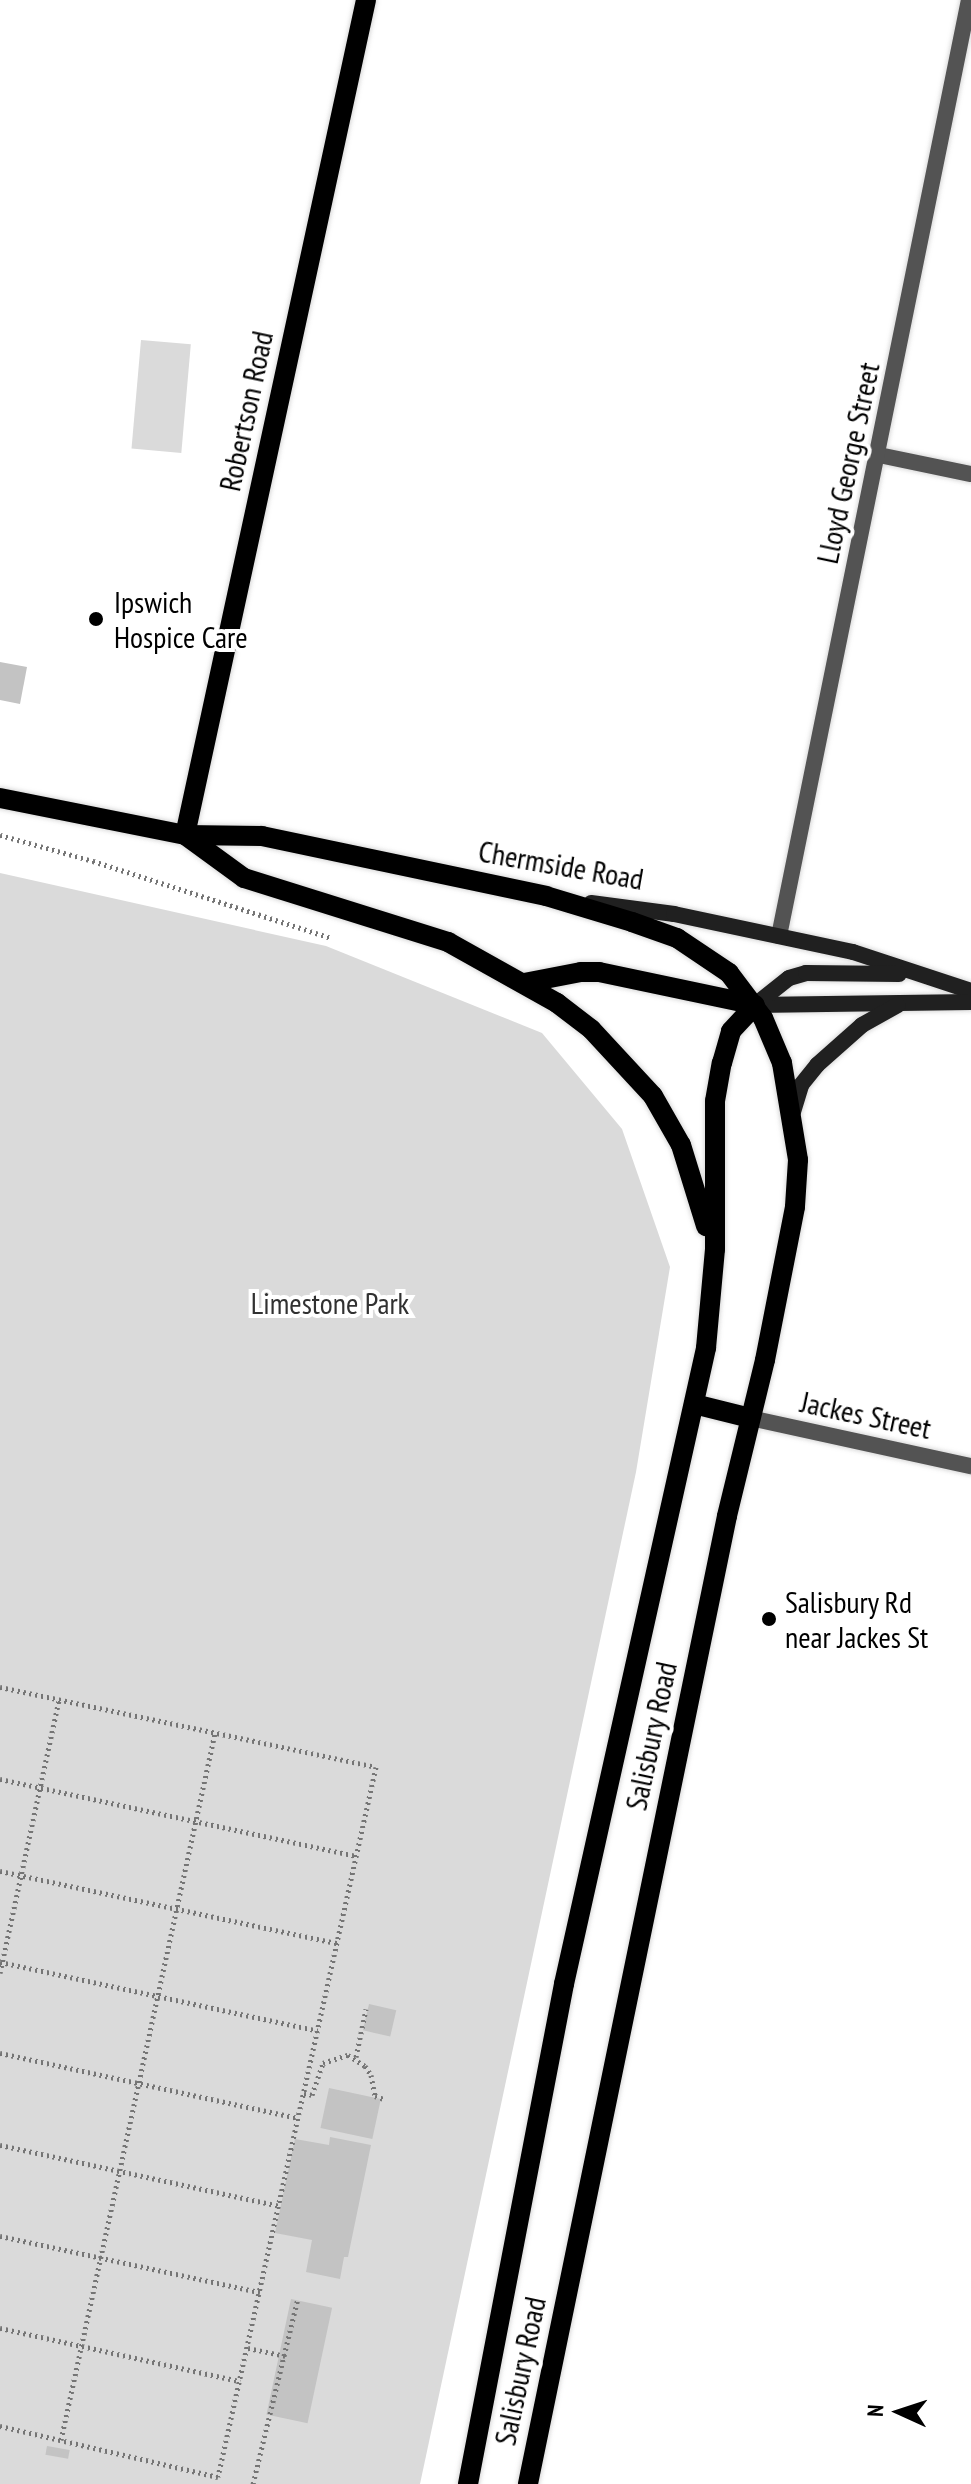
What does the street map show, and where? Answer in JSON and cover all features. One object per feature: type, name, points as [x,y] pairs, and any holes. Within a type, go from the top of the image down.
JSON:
[{"type":"main road","name":"Robertson Road","points":[[185,835],[366,0]]},
{"type":"main road","name":"Chermside Road","points":[[0,798],[185,835],[262,836],[546,896]]},
{"type":"main road","name":"Chermside Road","points":[[185,835],[244,878],[448,942],[518,980]]},
{"type":"main road","name":"Salisbury Road","points":[[528,2484],[795,1207],[798,1160],[793,1112],[782,1063],[755,1005],[729,973],[677,938],[546,896]]},
{"type":"main road","points":[[518,980],[599,972],[755,1005]]},
{"type":"main road","name":"Salisbury Road","points":[[518,980],[591,1029],[653,1096],[681,1145],[693,1175],[703,1210],[713,1278]]},
{"type":"main road","name":"Salisbury Road","points":[[468,2484],[564,1984],[710,1323],[715,1101],[731,1031],[755,1005]]},
{"type":"main road","points":[[694,1404],[750,1418]]},
{"type":"street","name":"Lloyd George Street","points":[[779,936],[969,0]]},
{"type":"street","points":[[879,455],[971,474]]},
{"type":"street","name":"Chermside Road","points":[[546,896],[674,914],[853,952],[971,991]]},
{"type":"street","name":"Chermside Road","points":[[755,1005],[789,978],[806,973],[924,975]]},
{"type":"street","points":[[755,1005],[971,1002]]},
{"type":"street","points":[[793,1112],[801,1085],[817,1065],[862,1025],[890,1008],[908,1003]]},
{"type":"street","name":"Jackes Street","points":[[750,1418],[971,1466]]},
{"type":"path","points":[[0,835],[93,861],[331,938]]},
{"type":"path","points":[[0,1687],[376,1767],[218,2477],[0,2426]]},
{"type":"path","points":[[0,1973],[59,1700]]},
{"type":"path","points":[[61,2440],[215,1733]]},
{"type":"path","points":[[0,1779],[356,1856]]},
{"type":"path","points":[[0,1871],[337,1943]]},
{"type":"path","points":[[1,1962],[318,2031]]},
{"type":"path","points":[[356,2057],[366,2009]]},
{"type":"path","points":[[0,2053],[298,2118]]},
{"type":"path","points":[[304,2093],[312,2095],[323,2063],[341,2055],[356,2057],[371,2075],[375,2096],[384,2099]]},
{"type":"path","points":[[0,2145],[279,2206]]},
{"type":"path","points":[[0,2236],[260,2292]]},
{"type":"path","points":[[253,2484],[298,2298]]},
{"type":"path","points":[[0,2328],[240,2381]]},
{"type":"path","points":[[248,2348],[285,2356]]},
{"type":"path","points":[[199,2484],[201,2473]]},
{"type":"green space","points":[[141,340],[191,344],[181,453],[132,449]]},
{"type":"green space","name":"Limestone Park","points":[[0,873],[326,946],[542,1033],[622,1129],[670,1267],[636,1472],[420,2484],[0,2484]]},
{"type":"building","points":[[0,662],[27,667],[20,704],[0,700]]},
{"type":"building","points":[[369,2004],[396,2010],[390,2037],[363,2030]]},
{"type":"building","points":[[329,2088],[381,2099],[372,2139],[320,2128]]},
{"type":"building","points":[[330,2137],[371,2145],[348,2257],[344,2257],[340,2279],[306,2272],[312,2240],[275,2233],[295,2139],[329,2145]]},
{"type":"building","points":[[291,2299],[332,2308],[308,2423],[266,2414]]},
{"type":"building","points":[[47,2446],[70,2450],[68,2459],[45,2455]]},
{"type":"place","name":"Ipswich Hospice Care","points":[[96,619]]},
{"type":"place","name":"Salisbury Rd near Jackes St","points":[[769,1619]]}]
